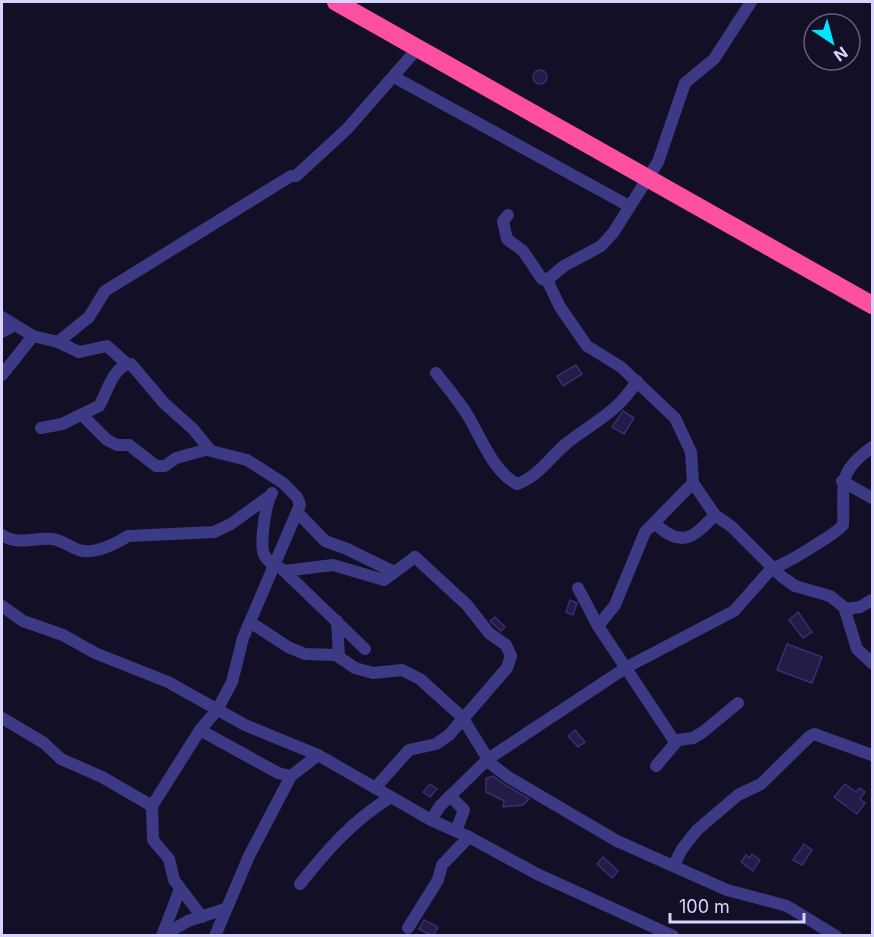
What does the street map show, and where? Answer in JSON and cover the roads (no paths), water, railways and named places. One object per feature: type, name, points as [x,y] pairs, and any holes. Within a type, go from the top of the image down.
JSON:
[{"type":"highway","points":[[336,2],[873,304]]},
{"type":"street","points":[[547,280],[564,266],[601,246],[613,233],[649,178],[665,147],[685,82],[718,54],[751,2]]},
{"type":"street","points":[[58,342],[89,317],[105,291],[291,176],[296,176],[326,150],[418,48]]},
{"type":"street","points":[[394,77],[629,206]]},
{"type":"street","points":[[508,215],[503,221],[507,239],[523,251],[542,279],[547,280],[560,307],[587,346],[621,367],[667,409],[687,439],[691,452],[693,483],[715,515],[732,528],[772,568],[795,586],[830,596],[845,609],[856,649],[873,663]]},
{"type":"street","points":[[2,317],[33,336],[58,342],[79,352],[107,346],[126,363],[137,369],[156,394],[193,429],[208,448],[216,453],[247,460],[283,483],[297,497],[300,505],[278,567],[250,622],[232,682],[217,710],[200,729],[152,806],[153,840],[169,859],[174,880],[201,917]]},
{"type":"street","points":[[2,332],[15,325]]},
{"type":"street","points":[[2,375],[33,336]]},
{"type":"street","points":[[41,428],[62,424],[99,406],[107,387],[126,363]]},
{"type":"street","points":[[436,373],[465,411],[501,470],[516,484],[532,477],[567,443],[613,411],[624,401],[637,381]]},
{"type":"street","points":[[82,415],[107,440],[117,445],[129,445],[156,466],[165,466],[174,459],[208,448]]},
{"type":"street","points":[[431,820],[450,796],[488,759],[627,667],[734,611],[772,568],[779,568],[841,528],[844,497],[842,481],[855,461],[873,447]]},
{"type":"street","points":[[842,481],[873,498]]},
{"type":"street","points":[[2,535],[10,540],[21,541],[54,539],[86,551],[117,544],[128,536],[214,532],[231,524],[271,495],[283,483]]},
{"type":"street","points":[[598,626],[615,605],[645,532],[693,483]]},
{"type":"street","points":[[271,495],[264,519],[262,550],[265,558],[337,621],[365,650]]},
{"type":"street","points":[[298,513],[325,542],[347,549],[394,572]]},
{"type":"street","points":[[654,523],[668,536],[683,538],[697,533],[715,515]]},
{"type":"street","points":[[278,567],[333,565],[384,580],[416,557],[467,605],[483,627],[508,647],[511,659],[507,668],[462,717],[452,733],[438,743],[409,750],[375,788]]},
{"type":"street","points":[[578,588],[598,626],[675,742]]},
{"type":"street","points":[[845,609],[860,608],[873,600]]},
{"type":"street","points":[[2,606],[23,621],[63,635],[95,653],[168,682],[217,710],[318,755],[431,820],[469,837],[648,931],[673,936]]},
{"type":"street","points":[[337,621],[339,657]]},
{"type":"street","points":[[250,622],[288,647],[305,654],[339,657],[346,664],[369,672],[399,669],[412,674],[462,717],[488,759],[508,777],[634,850],[727,890],[787,906],[836,936]]},
{"type":"street","points":[[656,766],[675,742],[703,732],[738,703]]},
{"type":"street","points":[[2,718],[44,743],[61,759],[102,777],[152,806]]},
{"type":"street","points":[[200,729],[278,773],[291,776]]},
{"type":"street","points":[[674,866],[682,849],[697,830],[738,795],[761,784],[810,736],[819,736],[873,755]]},
{"type":"street","points":[[215,936],[225,909],[291,776],[318,755]]},
{"type":"street","points":[[450,796],[464,811],[456,831]]},
{"type":"street","points":[[300,884],[336,839],[360,817],[391,797]]},
{"type":"street","points":[[408,928],[438,880],[442,865],[469,837]]},
{"type":"street","points":[[162,936],[180,889]]},
{"type":"street","points":[[162,936],[188,921],[225,909]]}]
